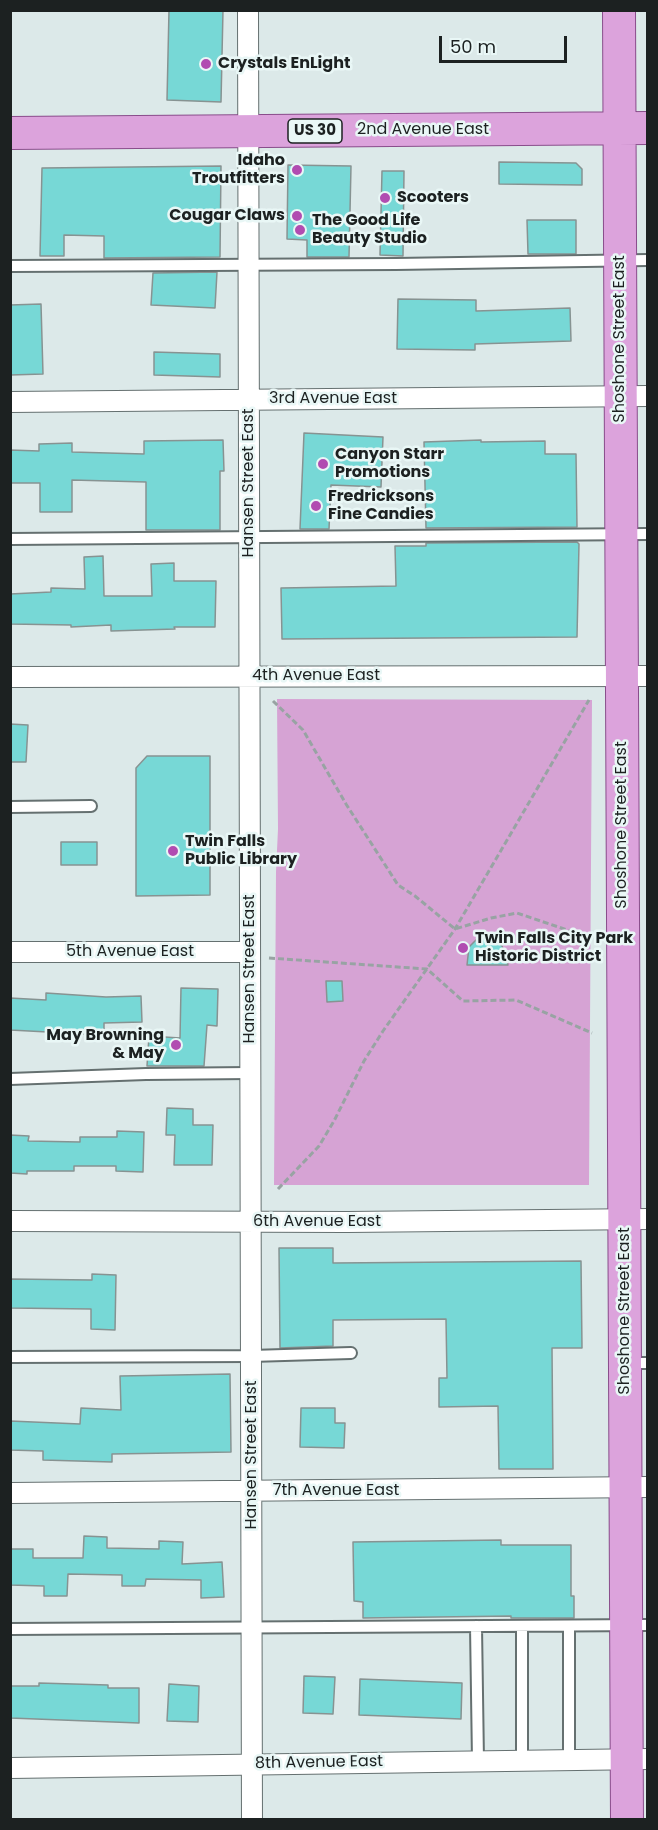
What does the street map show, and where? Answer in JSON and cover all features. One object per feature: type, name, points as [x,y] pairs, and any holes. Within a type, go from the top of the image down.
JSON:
[{"type":"main road","name":"Shoshone Street East","points":[[619,10],[633,128],[634,260],[637,1759],[627,1820]]},
{"type":"main road","name":"2nd Avenue East","points":[[10,133],[633,128]]},
{"type":"street","name":"Hansen Street East","points":[[248,10],[252,1820]]},
{"type":"street","name":"3rd Avenue East","points":[[10,402],[634,397]]},
{"type":"street","name":"4th Avenue East","points":[[10,677],[634,676]]},
{"type":"street","name":"5th Avenue East","points":[[10,952],[250,952]]},
{"type":"street","name":"6th Avenue East","points":[[10,1221],[636,1220]]},
{"type":"street","name":"7th Avenue East","points":[[10,1493],[636,1487]]},
{"type":"street","name":"8th Avenue East","points":[[10,1768],[637,1759]]},
{"type":"lane","points":[[10,266],[634,260]]},
{"type":"lane","points":[[10,539],[634,534]]},
{"type":"lane","points":[[10,807],[91,806]]},
{"type":"lane","points":[[10,1079],[250,1073]]},
{"type":"lane","points":[[10,1357],[251,1356],[351,1353]]},
{"type":"lane","points":[[10,1629],[637,1625]]},
{"type":"lane","points":[[476,1626],[478,1761]]},
{"type":"lane","points":[[522,1626],[522,1760]]},
{"type":"lane","points":[[569,1626],[569,1760]]},
{"type":"path","points":[[273,700],[303,730],[346,804],[398,885],[455,929]]},
{"type":"path","points":[[278,1189],[319,1146],[364,1061],[455,929],[589,700]]},
{"type":"path","points":[[455,929],[517,913],[591,938]]},
{"type":"path","points":[[250,952],[271,959],[427,969],[463,1001],[516,1000],[592,1033]]},
{"type":"shaded area","points":[[277,699],[592,700],[589,1185],[274,1185],[278,829]]},
{"type":"building","points":[[169,10],[223,10],[221,102],[167,100]]},
{"type":"building","points":[[499,162],[576,163],[582,169],[582,185],[499,184]]},
{"type":"building","points":[[288,165],[351,166],[349,257],[307,257],[307,240],[287,239]]},
{"type":"building","points":[[221,166],[220,257],[104,258],[104,236],[64,235],[64,256],[40,256],[42,168]]},
{"type":"building","points":[[382,171],[404,171],[403,256],[380,255]]},
{"type":"building","points":[[527,220],[576,220],[576,254],[528,254]]},
{"type":"building","points":[[217,272],[215,308],[151,305],[153,273]]},
{"type":"building","points":[[398,299],[476,300],[476,311],[570,308],[571,341],[475,344],[475,350],[397,349]]},
{"type":"building","points":[[41,304],[43,374],[10,375],[10,305]]},
{"type":"building","points":[[154,352],[220,354],[220,377],[154,375]]},
{"type":"building","points":[[304,433],[383,437],[381,487],[331,485],[329,529],[300,529]]},
{"type":"building","points":[[223,440],[224,471],[220,471],[220,530],[146,530],[146,482],[72,480],[72,512],[40,512],[40,483],[10,483],[10,450],[39,451],[39,444],[72,443],[72,452],[144,454],[144,441]]},
{"type":"building","points":[[481,440],[481,442],[545,441],[545,454],[576,454],[577,527],[426,528],[424,442]]},
{"type":"building","points":[[577,542],[579,544],[577,637],[282,639],[281,588],[396,586],[395,546],[426,546],[426,543]]},
{"type":"building","points":[[103,556],[104,596],[152,596],[151,564],[174,563],[174,581],[216,581],[215,627],[111,631],[111,625],[71,627],[71,625],[10,624],[10,594],[51,592],[51,588],[85,589],[84,557]]},
{"type":"building","points":[[10,724],[28,725],[26,762],[10,762]]},
{"type":"building","name":"Twin Falls Public Library","points":[[147,756],[210,756],[210,895],[136,896],[136,768]]},
{"type":"building","points":[[61,842],[97,842],[97,865],[61,865]]},
{"type":"building","points":[[479,937],[491,937],[502,946],[508,965],[467,965],[469,947]]},
{"type":"building","points":[[326,981],[342,981],[343,1001],[327,1002]]},
{"type":"building","points":[[181,988],[218,989],[217,1026],[207,1025],[204,1066],[147,1066],[149,1036],[180,1038]]},
{"type":"building","points":[[46,993],[106,997],[141,996],[142,1022],[104,1023],[104,1035],[10,1030],[10,998],[46,1000]]},
{"type":"building","points":[[167,1108],[193,1109],[193,1125],[213,1125],[212,1165],[174,1165],[175,1135],[166,1135]]},
{"type":"building","points":[[117,1131],[144,1132],[143,1172],[116,1171],[116,1166],[74,1166],[74,1171],[10,1173],[10,1135],[29,1136],[28,1141],[80,1142],[80,1137],[117,1137]]},
{"type":"building","points":[[279,1248],[333,1248],[333,1263],[581,1261],[582,1348],[552,1348],[553,1469],[499,1469],[498,1406],[439,1407],[439,1378],[447,1378],[446,1319],[333,1320],[333,1346],[280,1348]]},
{"type":"building","points":[[92,1274],[116,1275],[115,1330],[91,1329],[91,1309],[10,1308],[10,1279],[92,1280]]},
{"type":"building","points":[[230,1374],[231,1452],[112,1454],[112,1462],[43,1460],[43,1451],[10,1450],[10,1421],[80,1424],[81,1408],[121,1410],[120,1376]]},
{"type":"building","points":[[301,1408],[335,1408],[335,1423],[345,1423],[344,1448],[300,1447]]},
{"type":"building","points":[[84,1536],[107,1537],[107,1548],[159,1549],[159,1541],[183,1542],[182,1564],[222,1562],[224,1597],[201,1598],[201,1580],[146,1579],[145,1586],[122,1586],[122,1575],[68,1574],[67,1596],[44,1596],[44,1586],[10,1585],[10,1549],[33,1549],[33,1558],[83,1558]]},
{"type":"building","points":[[501,1540],[501,1545],[571,1545],[571,1596],[574,1596],[574,1618],[511,1618],[511,1616],[363,1618],[363,1602],[354,1601],[353,1542]]},
{"type":"building","points":[[304,1676],[335,1677],[333,1714],[303,1713]]},
{"type":"building","points":[[360,1679],[462,1683],[461,1719],[359,1715]]},
{"type":"building","points":[[39,1683],[139,1688],[139,1723],[10,1718],[10,1686],[39,1686]]},
{"type":"building","points":[[169,1684],[199,1686],[198,1722],[167,1721]]},
{"type":"place","name":"Crystals EnLight","points":[[206,64]]},
{"type":"place","name":"Idaho Troutfitters","points":[[297,170]]},
{"type":"place","name":"Scooters","points":[[385,198]]},
{"type":"place","name":"Cougar Claws","points":[[297,216]]},
{"type":"place","name":"The Good Life Beauty Studio","points":[[300,230]]},
{"type":"place","name":"Canyon Starr Promotions","points":[[323,464]]},
{"type":"place","name":"Fredricksons Fine Candies","points":[[316,506]]},
{"type":"place","name":"Twin Falls Public Library","points":[[173,851]]},
{"type":"place","name":"Twin Falls City Park Historic District","points":[[463,948]]},
{"type":"place","name":"May Browning & May","points":[[176,1045]]}]
